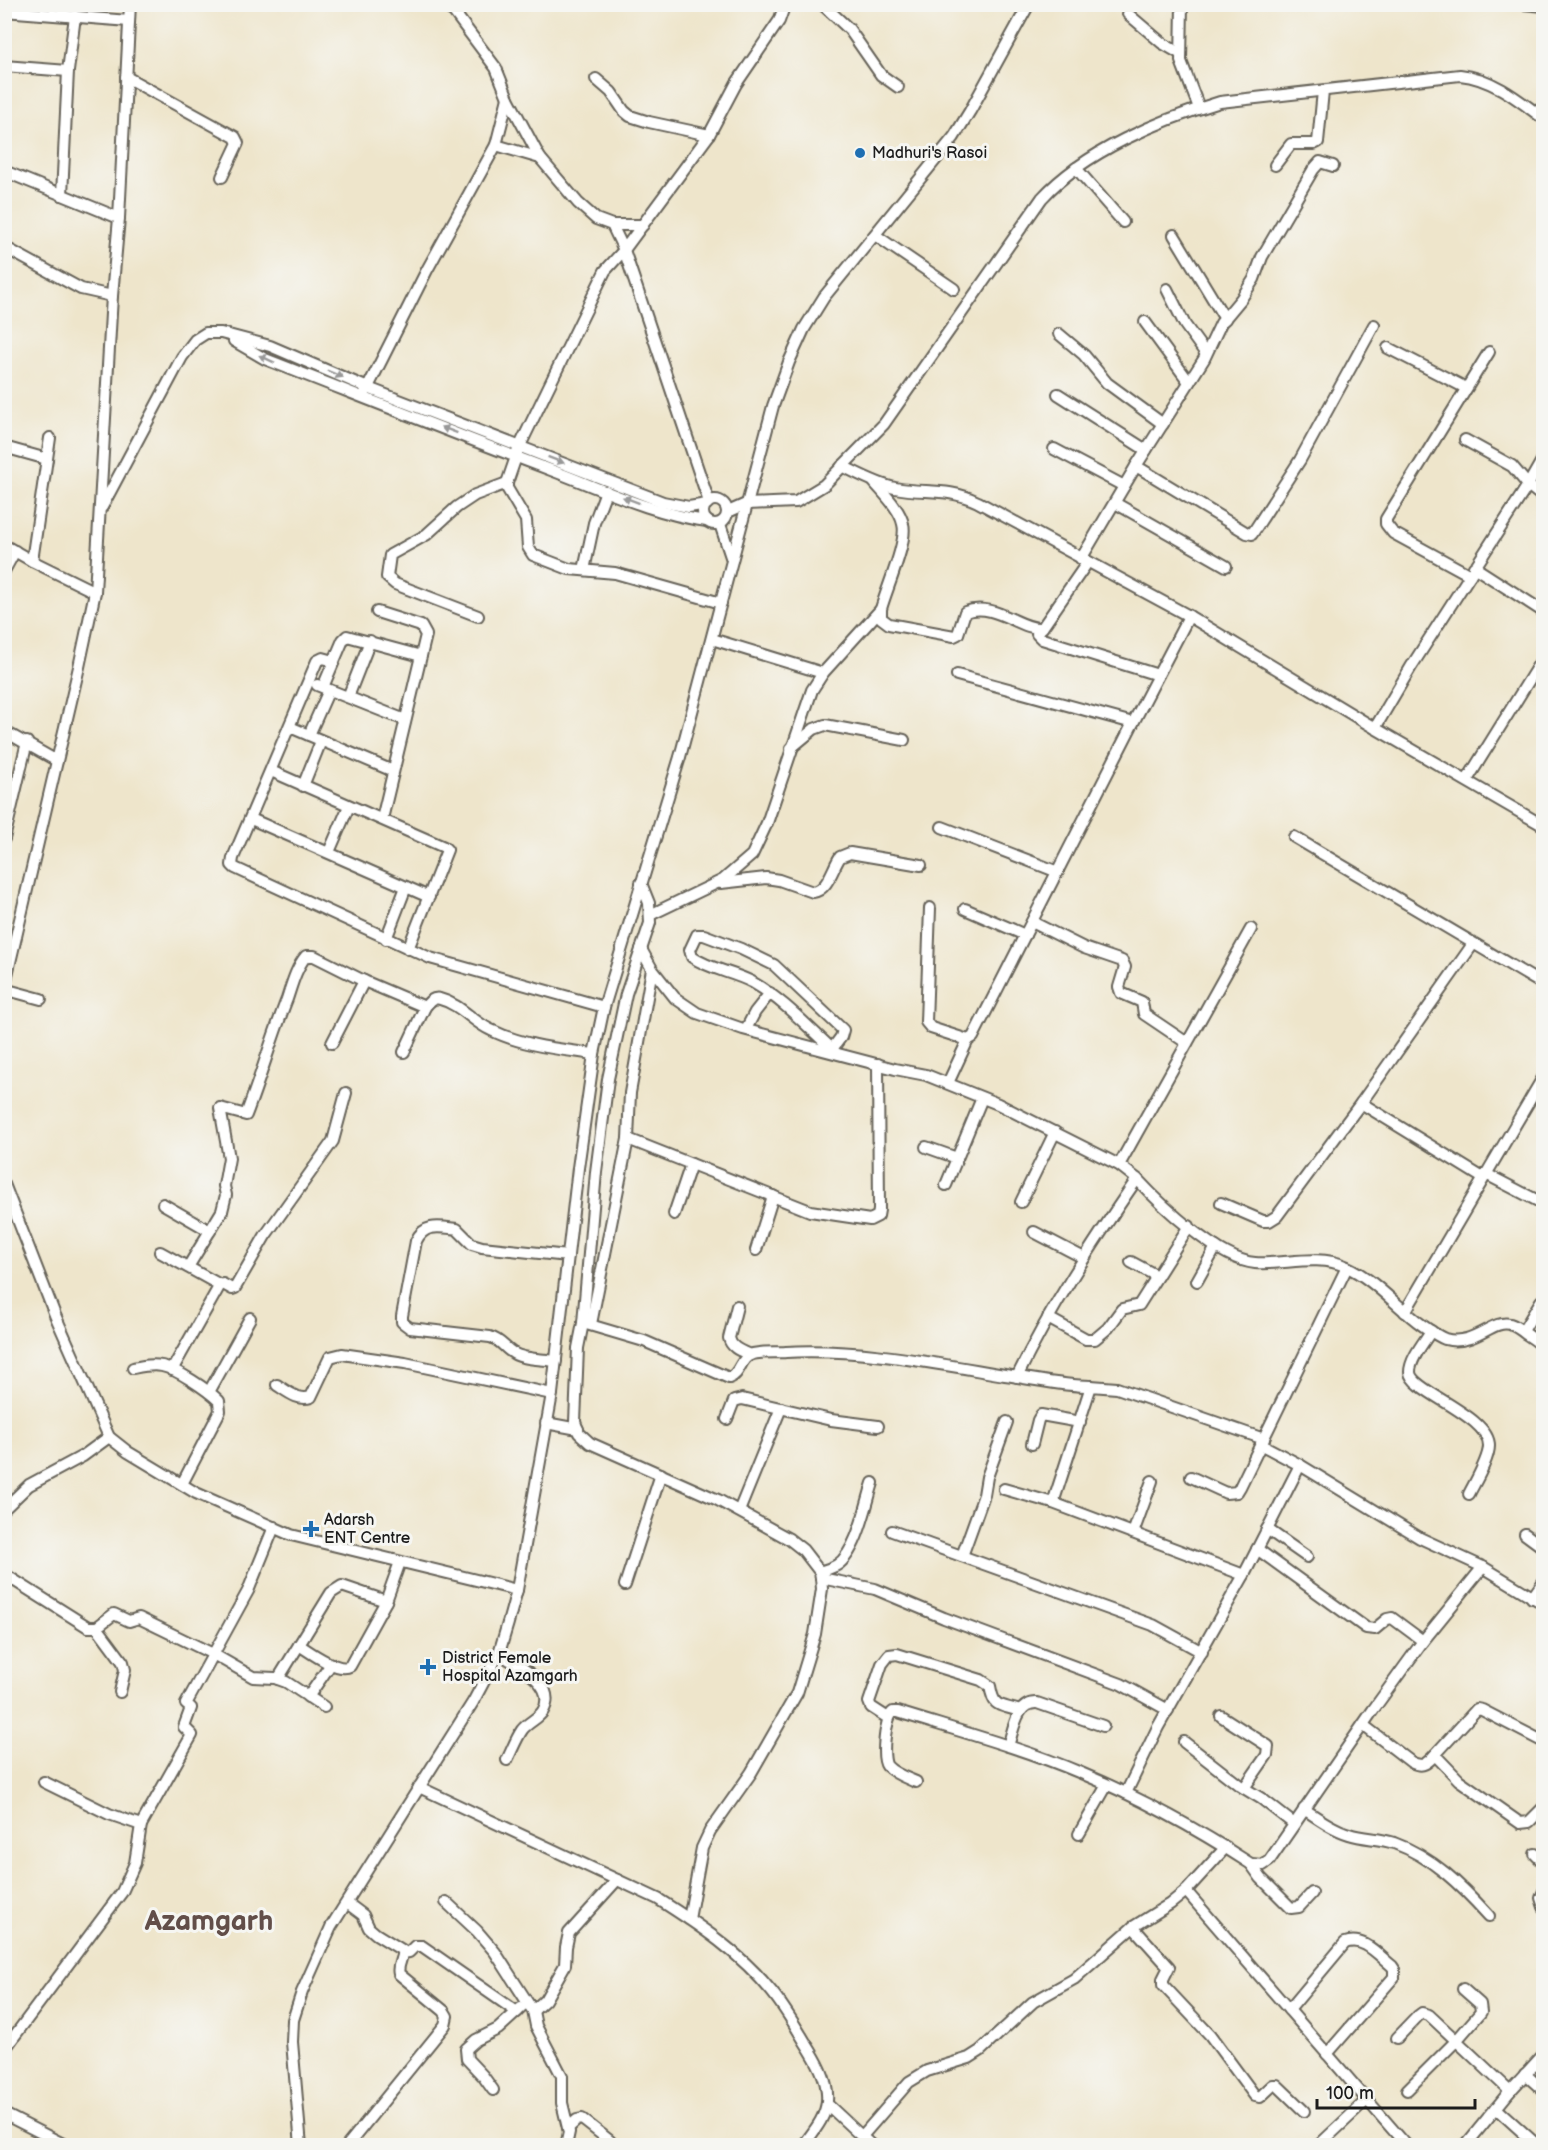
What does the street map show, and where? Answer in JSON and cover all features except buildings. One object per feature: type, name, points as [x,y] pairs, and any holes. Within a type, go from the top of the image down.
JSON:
[{"type":"street","points":[[41,999],[4,988],[95,592],[130,4]]},
{"type":"street","points":[[442,4],[457,8],[496,69],[508,98],[540,158],[578,203],[596,219],[612,225],[643,225]]},
{"type":"street","points":[[721,603],[615,573],[569,569],[531,553],[528,547],[528,525],[508,492],[507,483],[517,453],[605,271],[624,250],[709,135],[736,84],[778,21],[785,4]]},
{"type":"street","points":[[822,4],[849,29],[881,75],[898,87]]},
{"type":"street","points":[[301,2145],[292,2042],[293,2020],[302,1992],[331,1927],[473,1702],[499,1653],[517,1590],[552,1394],[578,1168],[594,1054],[604,1007],[680,757],[774,406],[789,362],[804,329],[824,297],[954,137],[1029,4]]},
{"type":"street","points":[[1182,4],[1180,54],[1183,69],[1199,108]]},
{"type":"street","points":[[1523,4],[1544,6]]},
{"type":"street","points":[[4,11],[54,10],[75,16],[129,21]]},
{"type":"street","points":[[1128,14],[1162,43],[1180,54]]},
{"type":"street","points":[[62,195],[68,71],[75,16]]},
{"type":"street","points":[[4,66],[68,71]]},
{"type":"street","points":[[100,510],[182,357],[195,340],[206,333],[221,333],[270,346],[365,392],[606,491],[688,519],[720,524],[728,512],[746,504],[796,502],[824,485],[884,424],[1042,198],[1076,168],[1126,138],[1199,108],[1220,102],[1443,76],[1472,76],[1494,85],[1544,119]]},
{"type":"street","points":[[126,77],[235,137],[238,143],[222,177]]},
{"type":"street","points":[[596,79],[611,92],[630,116],[709,135]]},
{"type":"street","points":[[1275,165],[1291,144],[1318,142],[1323,91]]},
{"type":"street","points":[[365,392],[427,270],[496,145],[508,98]]},
{"type":"street","points":[[496,145],[540,158]]},
{"type":"street","points":[[874,482],[901,518],[904,532],[881,609],[881,618],[889,624],[951,636],[957,635],[964,612],[970,610],[994,612],[1038,628],[1045,625],[1084,561],[1124,486],[1206,354],[1224,319],[1254,279],[1262,257],[1313,170],[1320,162],[1333,166]]},
{"type":"street","points":[[1076,168],[1123,222]]},
{"type":"street","points":[[4,171],[119,218]]},
{"type":"street","points":[[612,225],[624,250],[708,503],[704,515],[707,521]]},
{"type":"street","points":[[875,235],[954,289]]},
{"type":"street","points":[[1174,235],[1224,319]]},
{"type":"street","points":[[4,248],[81,289],[112,296]]},
{"type":"street","points":[[1167,289],[1185,325],[1206,354]]},
{"type":"street","points":[[1145,322],[1189,382]]},
{"type":"street","points":[[1136,466],[1246,533],[1254,533],[1300,460],[1374,325]]},
{"type":"street","points":[[1059,334],[1084,355],[1107,383],[1163,424]]},
{"type":"street","points":[[1388,348],[1466,388]]},
{"type":"street","points":[[1488,352],[1391,507],[1386,524],[1393,533],[1472,571],[1544,612]]},
{"type":"street","points":[[1058,394],[1146,450]]},
{"type":"street","points":[[32,561],[50,438]]},
{"type":"street","points":[[1465,440],[1512,466],[1528,485],[1544,498]]},
{"type":"street","points":[[4,447],[47,459]]},
{"type":"street","points":[[1054,448],[1124,486]]},
{"type":"street","points":[[517,453],[663,502],[689,507],[719,501],[723,503],[728,512]]},
{"type":"street","points":[[1376,728],[1544,457]]},
{"type":"street","points":[[842,466],[874,482],[904,489],[946,491],[969,498],[1189,616],[1544,826]]},
{"type":"street","points":[[478,616],[394,584],[387,577],[388,558],[394,552],[426,535],[457,507],[475,495],[507,483]]},
{"type":"street","points":[[584,570],[594,523],[606,491]]},
{"type":"street","points":[[1115,503],[1226,566]]},
{"type":"street","points":[[720,524],[732,561]]},
{"type":"street","points":[[4,545],[95,592]]},
{"type":"street","points":[[4,571],[15,551]]},
{"type":"street","points":[[650,915],[717,883],[752,855],[767,823],[808,698],[823,674],[881,609]]},
{"type":"street","points":[[377,612],[421,626],[426,634],[382,819]]},
{"type":"street","points":[[948,1083],[968,1040],[973,1037],[1189,616]]},
{"type":"street","points":[[1038,628],[1037,634],[1042,639],[1158,675]]},
{"type":"street","points":[[309,735],[334,661],[347,636],[421,656]]},
{"type":"street","points":[[712,639],[823,674]]},
{"type":"street","points":[[348,697],[370,641]]},
{"type":"street","points":[[1467,780],[1544,656]]},
{"type":"street","points":[[334,661],[320,658],[317,660],[232,865],[408,949],[447,963],[604,1007]]},
{"type":"street","points":[[957,675],[1133,723]]},
{"type":"street","points":[[308,682],[405,720]]},
{"type":"street","points":[[790,749],[814,729],[825,725],[904,740]]},
{"type":"street","points":[[290,727],[393,771]]},
{"type":"street","points":[[4,731],[57,761]]},
{"type":"street","points":[[303,786],[321,741]]},
{"type":"street","points":[[4,839],[27,742]]},
{"type":"street","points":[[272,771],[447,850],[408,949]]},
{"type":"street","points":[[329,852],[349,806]]},
{"type":"street","points":[[251,819],[429,897]]},
{"type":"street","points":[[942,827],[1058,872]]},
{"type":"street","points":[[1294,837],[1544,985]]},
{"type":"street","points":[[717,883],[766,878],[813,892],[819,891],[824,888],[840,857],[850,853],[921,865]]},
{"type":"street","points":[[587,1323],[596,1172],[608,1079],[626,994],[650,915],[649,903],[641,883]]},
{"type":"street","points":[[386,939],[406,887]]},
{"type":"street","points":[[930,908],[926,1022],[931,1028],[968,1040]]},
{"type":"street","points":[[966,909],[1025,935]]},
{"type":"street","points":[[1032,922],[1084,948],[1122,961],[1125,968],[1119,987],[1121,993],[1142,1002],[1144,1014],[1187,1043]]},
{"type":"street","points":[[1119,1165],[1251,929]]},
{"type":"street","points":[[697,935],[704,935],[741,949],[766,960],[783,971],[843,1030],[835,1051],[770,993],[743,977],[692,957],[690,950],[697,935]]},
{"type":"street","points":[[1221,1203],[1263,1221],[1273,1220],[1361,1103],[1473,944]]},
{"type":"street","points":[[641,949],[652,969],[675,998],[685,1006],[711,1019],[746,1029],[921,1073],[982,1098],[1119,1165],[1137,1179],[1160,1203],[1216,1247],[1242,1260],[1255,1263],[1313,1260],[1335,1263],[1347,1267],[1405,1312],[1447,1339],[1475,1337],[1501,1324],[1513,1325],[1544,1348]]},
{"type":"street","points":[[188,1267],[222,1211],[226,1195],[224,1186],[229,1158],[220,1108],[246,1114],[300,964],[306,956],[314,956],[364,981],[425,1007]]},
{"type":"street","points":[[652,969],[630,1093],[628,1139],[587,1323],[578,1348],[574,1397],[575,1422],[590,1443],[739,1511],[789,1539],[803,1550],[820,1575],[822,1589],[815,1634],[797,1693],[751,1773],[710,1832],[702,1848],[689,1919]]},
{"type":"street","points":[[332,1043],[364,981]]},
{"type":"street","points":[[746,1029],[755,1011],[770,993]]},
{"type":"street","points":[[404,1052],[425,1007],[430,1001],[439,998],[452,1003],[488,1029],[505,1037],[594,1054]]},
{"type":"street","points":[[628,1139],[822,1214],[870,1220],[878,1216],[878,1064]]},
{"type":"street","points":[[1405,1312],[1544,1076]]},
{"type":"street","points":[[160,1252],[220,1285],[236,1288],[265,1236],[333,1141],[346,1093]]},
{"type":"street","points":[[946,1185],[982,1098]]},
{"type":"street","points":[[1361,1103],[1485,1176],[1544,1204]]},
{"type":"street","points":[[1021,1202],[1055,1132]]},
{"type":"street","points":[[926,1147],[957,1158]]},
{"type":"street","points":[[674,1214],[691,1164]]},
{"type":"street","points":[[1017,1377],[1034,1341],[1084,1258],[1137,1179]]},
{"type":"street","points":[[4,1184],[55,1315],[109,1437],[128,1452],[196,1493],[291,1534],[517,1590]]},
{"type":"street","points":[[756,1250],[773,1196]]},
{"type":"street","points":[[163,1204],[210,1231]]},
{"type":"street","points":[[1048,1318],[1086,1339],[1095,1339],[1108,1328],[1122,1309],[1138,1305],[1189,1226]]},
{"type":"street","points":[[556,1361],[519,1356],[512,1353],[498,1340],[490,1337],[410,1328],[402,1322],[402,1316],[416,1241],[423,1231],[430,1227],[457,1229],[472,1244],[482,1247],[568,1256]]},
{"type":"street","points":[[1035,1232],[1084,1258]]},
{"type":"street","points":[[1197,1281],[1216,1247]]},
{"type":"street","points":[[1131,1262],[1157,1276]]},
{"type":"street","points":[[1191,1478],[1226,1493],[1237,1492],[1347,1267]]},
{"type":"street","points":[[172,1370],[220,1285]]},
{"type":"street","points":[[1523,1331],[1541,1300]]},
{"type":"street","points":[[737,1306],[729,1338],[730,1343],[750,1355],[798,1351],[844,1352],[1074,1386],[1117,1388],[1263,1442],[1420,1538],[1483,1567],[1544,1604]]},
{"type":"street","points":[[209,1392],[250,1318]]},
{"type":"street","points":[[587,1323],[644,1341],[729,1378],[737,1373],[743,1361],[750,1355]]},
{"type":"street","points":[[1431,1330],[1411,1366],[1411,1378],[1473,1422],[1485,1434],[1490,1444],[1487,1457],[1469,1494]]},
{"type":"street","points":[[277,1385],[295,1396],[307,1399],[311,1397],[330,1357],[342,1354],[405,1363],[552,1394]]},
{"type":"street","points":[[133,1368],[154,1365],[172,1370],[209,1392],[219,1401],[220,1411],[182,1484]]},
{"type":"street","points":[[1053,1503],[1091,1386]]},
{"type":"street","points":[[728,1419],[732,1405],[742,1399],[831,1420],[878,1426]]},
{"type":"street","points":[[739,1511],[781,1408]]},
{"type":"street","points":[[1032,1444],[1041,1415],[1080,1422]]},
{"type":"street","points":[[962,1556],[1007,1422]]},
{"type":"street","points":[[546,1423],[578,1429]]},
{"type":"street","points":[[4,1509],[29,1485],[83,1456],[109,1437]]},
{"type":"street","points":[[1126,1793],[1168,1710],[1244,1575],[1300,1465]]},
{"type":"street","points":[[625,1585],[661,1474]]},
{"type":"street","points":[[1132,1533],[1152,1482]]},
{"type":"street","points":[[820,1575],[844,1559],[852,1546],[873,1483]]},
{"type":"street","points":[[1004,1489],[1053,1503],[1244,1575]]},
{"type":"street","points":[[4,2050],[122,1892],[135,1863],[141,1825],[192,1735],[184,1727],[191,1708],[186,1704],[248,1591],[274,1527]]},
{"type":"street","points":[[1267,1529],[1307,1557]]},
{"type":"street","points":[[892,1531],[1153,1625],[1202,1652]]},
{"type":"street","points":[[1526,1534],[1544,1548]]},
{"type":"street","points":[[1257,1549],[1369,1629],[1375,1629],[1387,1619],[1392,1618],[1423,1641]]},
{"type":"street","points":[[298,1644],[331,1664],[343,1669],[350,1666],[386,1601],[400,1562]]},
{"type":"street","points":[[1251,1864],[1263,1864],[1269,1861],[1423,1641],[1483,1567]]},
{"type":"street","points":[[4,1574],[88,1626],[97,1627],[114,1614],[129,1621],[139,1618],[213,1654],[253,1677],[286,1682],[324,1707]]},
{"type":"street","points":[[820,1575],[875,1588],[944,1618],[1121,1684],[1168,1710]]},
{"type":"street","points":[[1532,1598],[1544,1581]]},
{"type":"street","points":[[278,1679],[298,1644],[336,1588],[342,1586],[386,1601]]},
{"type":"street","points":[[97,1627],[123,1662],[125,1670],[120,1692]]},
{"type":"street","points":[[499,1653],[535,1678],[546,1693],[543,1712],[522,1730],[507,1760]]},
{"type":"street","points":[[888,1718],[871,1707],[870,1697],[882,1664],[889,1655],[897,1654],[987,1683],[990,1686],[993,1701],[1020,1711]]},
{"type":"street","points":[[308,1697],[331,1664]]},
{"type":"street","points":[[1008,1746],[1020,1711],[1026,1704],[1037,1702],[1103,1726]]},
{"type":"street","points":[[1363,1725],[1415,1764],[1425,1765],[1477,1709],[1544,1742]]},
{"type":"street","points":[[916,1782],[894,1772],[886,1765],[884,1759],[888,1718],[893,1712],[1008,1746],[1081,1773],[1126,1793],[1191,1826],[1251,1864],[1261,1878],[1291,1908],[1299,1907],[1312,1893]]},
{"type":"street","points":[[1221,1716],[1268,1746],[1267,1755],[1244,1788]]},
{"type":"street","points":[[1184,1742],[1294,1824]]},
{"type":"street","points":[[1435,1755],[1460,1780],[1520,1823],[1529,1822],[1544,1807]]},
{"type":"street","points":[[44,1782],[110,1814],[141,1825]]},
{"type":"street","points":[[1079,1834],[1107,1785]]},
{"type":"street","points":[[419,1787],[658,1899],[733,1952],[772,1992],[798,2029],[825,2082],[827,2104],[819,2123],[803,2145]]},
{"type":"street","points":[[1304,1809],[1342,1832],[1378,1839],[1419,1855],[1452,1878],[1489,1916]]},
{"type":"street","points":[[863,2135],[909,2082],[937,2067],[969,2058],[980,2051],[1033,2002],[1074,1979],[1132,1927],[1170,1904],[1186,1891],[1226,1847]]},
{"type":"street","points":[[1535,1854],[1544,1863]]},
{"type":"street","points":[[493,2090],[467,2059],[466,2049],[476,2040],[498,2029],[517,2012],[545,2000],[564,1965],[569,1933],[617,1880]]},
{"type":"street","points":[[1186,1891],[1407,2145]]},
{"type":"street","points":[[1544,1891],[1541,1898],[1544,1907]]},
{"type":"street","points":[[446,1902],[477,1931],[495,1952],[530,2006],[536,2026],[562,2076],[562,2103],[570,2135],[566,2145]]},
{"type":"street","points":[[347,1903],[363,1915],[369,1928],[403,1953]]},
{"type":"street","points":[[1132,1927],[1168,1967],[1163,1985],[1210,2035],[1255,2096],[1260,2097],[1273,2085],[1277,2085],[1304,2111]]},
{"type":"street","points":[[1289,2010],[1345,1943],[1357,1940],[1363,1942],[1392,1966],[1395,1972],[1394,1977],[1327,2054]]},
{"type":"street","points":[[403,1953],[409,1952],[415,1946],[422,1946],[517,2012]]},
{"type":"street","points":[[347,2145],[446,2022],[444,2011],[399,1974],[398,1966],[403,1953]]},
{"type":"street","points":[[1407,2090],[1456,2042],[1478,2016],[1482,2008],[1480,2004],[1463,1989]]},
{"type":"street","points":[[1397,2038],[1418,2016],[1429,2015],[1510,2091]]},
{"type":"street","points":[[1468,2144],[1510,2091],[1544,2054]]},
{"type":"street","points":[[1525,2074],[1544,2091]]},
{"type":"street","points":[[1317,2145],[1367,2100]]},
{"type":"street","points":[[827,2104],[863,2135],[871,2145]]},
{"type":"street","points":[[1496,2108],[1538,2145]]},
{"type":"street","points":[[4,2114],[67,2145]]},
{"type":"street","points":[[568,2128],[577,2120],[582,2119],[610,2141]]},
{"type":"place","name":"Madhuri's Rasoi","points":[[860,153]]},
{"type":"place","name":"Adarsh ENT Centre","points":[[311,1529]]},
{"type":"place","name":"District Female Hospital Azamgarh","points":[[428,1667]]},
{"type":"district","name":"Azamgarh","points":[[209,1921]]}]
